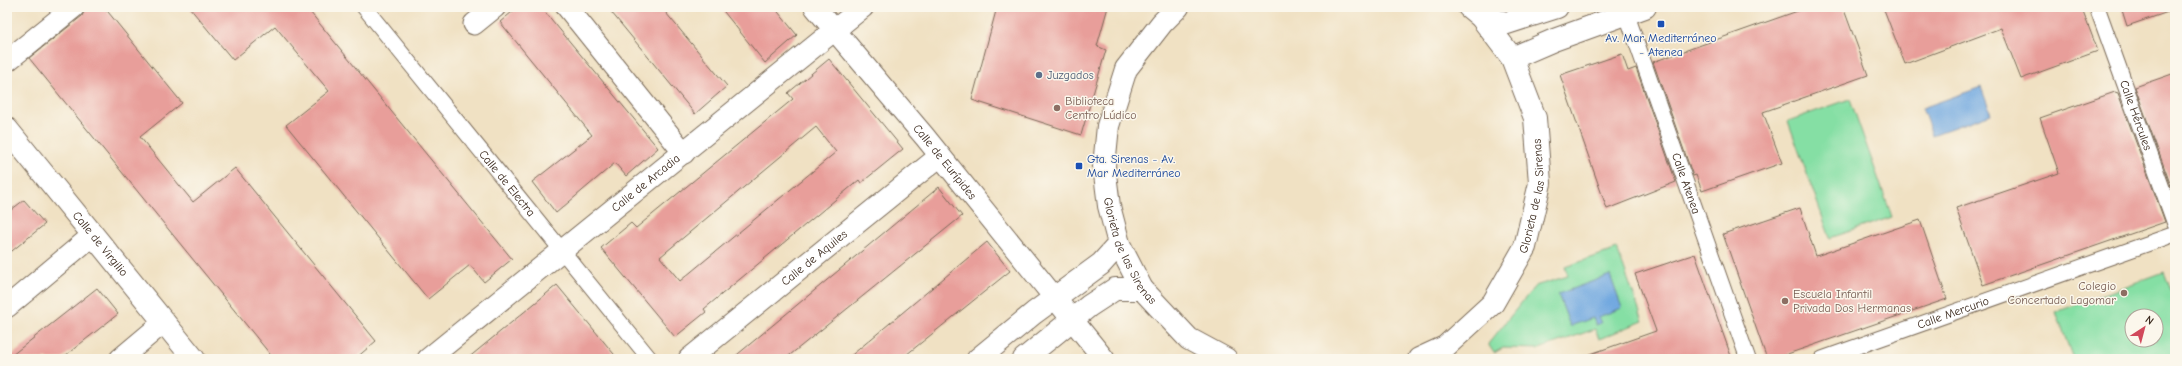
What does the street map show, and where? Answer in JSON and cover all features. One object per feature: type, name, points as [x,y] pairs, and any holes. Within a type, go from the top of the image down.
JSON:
[{"type":"street","points":[[7,61],[74,7]]},
{"type":"street","name":"Calle de Electra","points":[[364,7],[650,359]]},
{"type":"street","points":[[474,24],[494,7]]},
{"type":"street","points":[[567,7],[684,153]]},
{"type":"street","name":"Calle de Eurípides","points":[[815,7],[940,156],[1104,359]]},
{"type":"street","name":"Calle de Arcadia","points":[[428,359],[863,7]]},
{"type":"street","name":"Glorieta de las Sirenas","points":[[1178,7],[1162,23],[1126,69],[1108,126],[1104,166],[1109,206],[1119,244],[1142,289],[1189,339],[1226,359]]},
{"type":"street","points":[[1475,12],[1507,23],[1557,7]]},
{"type":"street","name":"Calle Hércules","points":[[2097,7],[2175,224]]},
{"type":"street","points":[[1512,58],[1632,9]]},
{"type":"street","name":"Calle Atenea","points":[[1632,9],[1748,359]]},
{"type":"street","name":"Glorieta de las Sirenas","points":[[1419,359],[1448,353],[1493,303],[1526,247],[1540,183],[1535,118],[1512,58],[1475,12]]},
{"type":"street","name":"Calle de Virgilio","points":[[7,129],[194,359]]},
{"type":"street","name":"Calle de Aquiles","points":[[689,359],[940,156]]},
{"type":"street","name":"Calle Mercurio","points":[[1822,359],[2175,234]]},
{"type":"street","points":[[7,307],[93,235]]},
{"type":"street","points":[[978,359],[1054,298],[1101,264],[1119,244]]},
{"type":"street","points":[[1024,359],[1072,320],[1115,289],[1142,289]]},
{"type":"street","points":[[120,359],[164,322]]},
{"type":"green space","points":[[1850,99],[1892,217],[1830,238],[1788,121]]},
{"type":"green space","points":[[1617,249],[1643,321],[1599,339],[1595,329],[1539,349],[1503,348],[1494,353],[1488,344],[1535,286],[1568,276],[1565,267]]},
{"type":"green space","points":[[2164,272],[2175,301],[2175,359],[2073,359],[2056,312]]},
{"type":"water","points":[[1981,87],[1991,114],[1932,135],[1922,108]]},
{"type":"water","points":[[1610,275],[1622,308],[1598,317],[1601,323],[1596,325],[1593,318],[1570,326],[1558,294]]},
{"type":"building","points":[[86,7],[104,7],[182,103],[140,137],[193,202],[235,168],[376,341],[355,359],[274,359],[29,58],[82,16]]},
{"type":"building","points":[[189,7],[306,7],[512,259],[484,282],[470,265],[428,299],[286,125],[329,91],[275,26],[233,60]]},
{"type":"building","points":[[518,7],[541,7],[658,148],[626,176],[615,163],[556,213],[532,182],[592,135],[500,22]]},
{"type":"building","points":[[607,7],[661,7],[727,86],[695,114]]},
{"type":"building","points":[[720,7],[774,7],[797,35],[765,63]]},
{"type":"building","name":"Juzgados","points":[[997,7],[1108,7],[1097,46],[1106,50],[1081,135],[972,100]]},
{"type":"building","points":[[1809,7],[1843,7],[1868,75],[1763,112],[1782,163],[1702,191],[1696,175],[1693,176],[1653,62]]},
{"type":"building","points":[[1883,7],[2081,7],[2098,51],[2021,79],[2001,28],[1905,64]]},
{"type":"building","points":[[2121,7],[2174,7],[2174,10],[2127,26]]},
{"type":"building","points":[[1622,54],[1628,71],[1636,68],[1676,182],[1607,209],[1560,75]]},
{"type":"building","points":[[829,59],[903,149],[861,183],[859,180],[704,309],[706,312],[675,337],[601,248],[631,223],[636,228],[793,99],[788,93]],"holes":[[[816,127],[836,152],[680,281],[660,257]]]},
{"type":"building","points":[[2175,73],[2175,197],[2135,87]]},
{"type":"building","points":[[2115,92],[2118,93],[2165,222],[1983,285],[1956,208],[2059,173],[2040,118]]},
{"type":"building","points":[[939,187],[962,216],[785,359],[732,359]]},
{"type":"building","points":[[24,200],[45,224],[7,255],[7,213]]},
{"type":"building","points":[[1800,208],[1816,256],[1920,220],[1947,299],[1773,359],[1767,359],[1723,234]]},
{"type":"building","points":[[987,242],[1010,271],[901,359],[847,359]]},
{"type":"building","points":[[1695,254],[1732,359],[1582,359],[1582,357],[1656,331],[1635,274]]},
{"type":"building","points":[[557,285],[618,359],[467,359]]},
{"type":"building","points":[[97,288],[118,314],[61,359],[7,359]]},
{"type":"place","name":"Av. Mar Mediterráneo - Atenea","points":[[1661,24]]},
{"type":"place","name":"Juzgados","points":[[1039,75]]},
{"type":"place","name":"Biblioteca Centro Lúdico","points":[[1057,108]]},
{"type":"place","name":"Gta. Sirenas - Av. Mar Mediterráneo","points":[[1079,166]]},
{"type":"place","name":"Colegio Concertado Lagomar","points":[[2124,293]]},
{"type":"place","name":"Escuela Infantil Privada Dos Hermanas","points":[[1785,301]]}]
